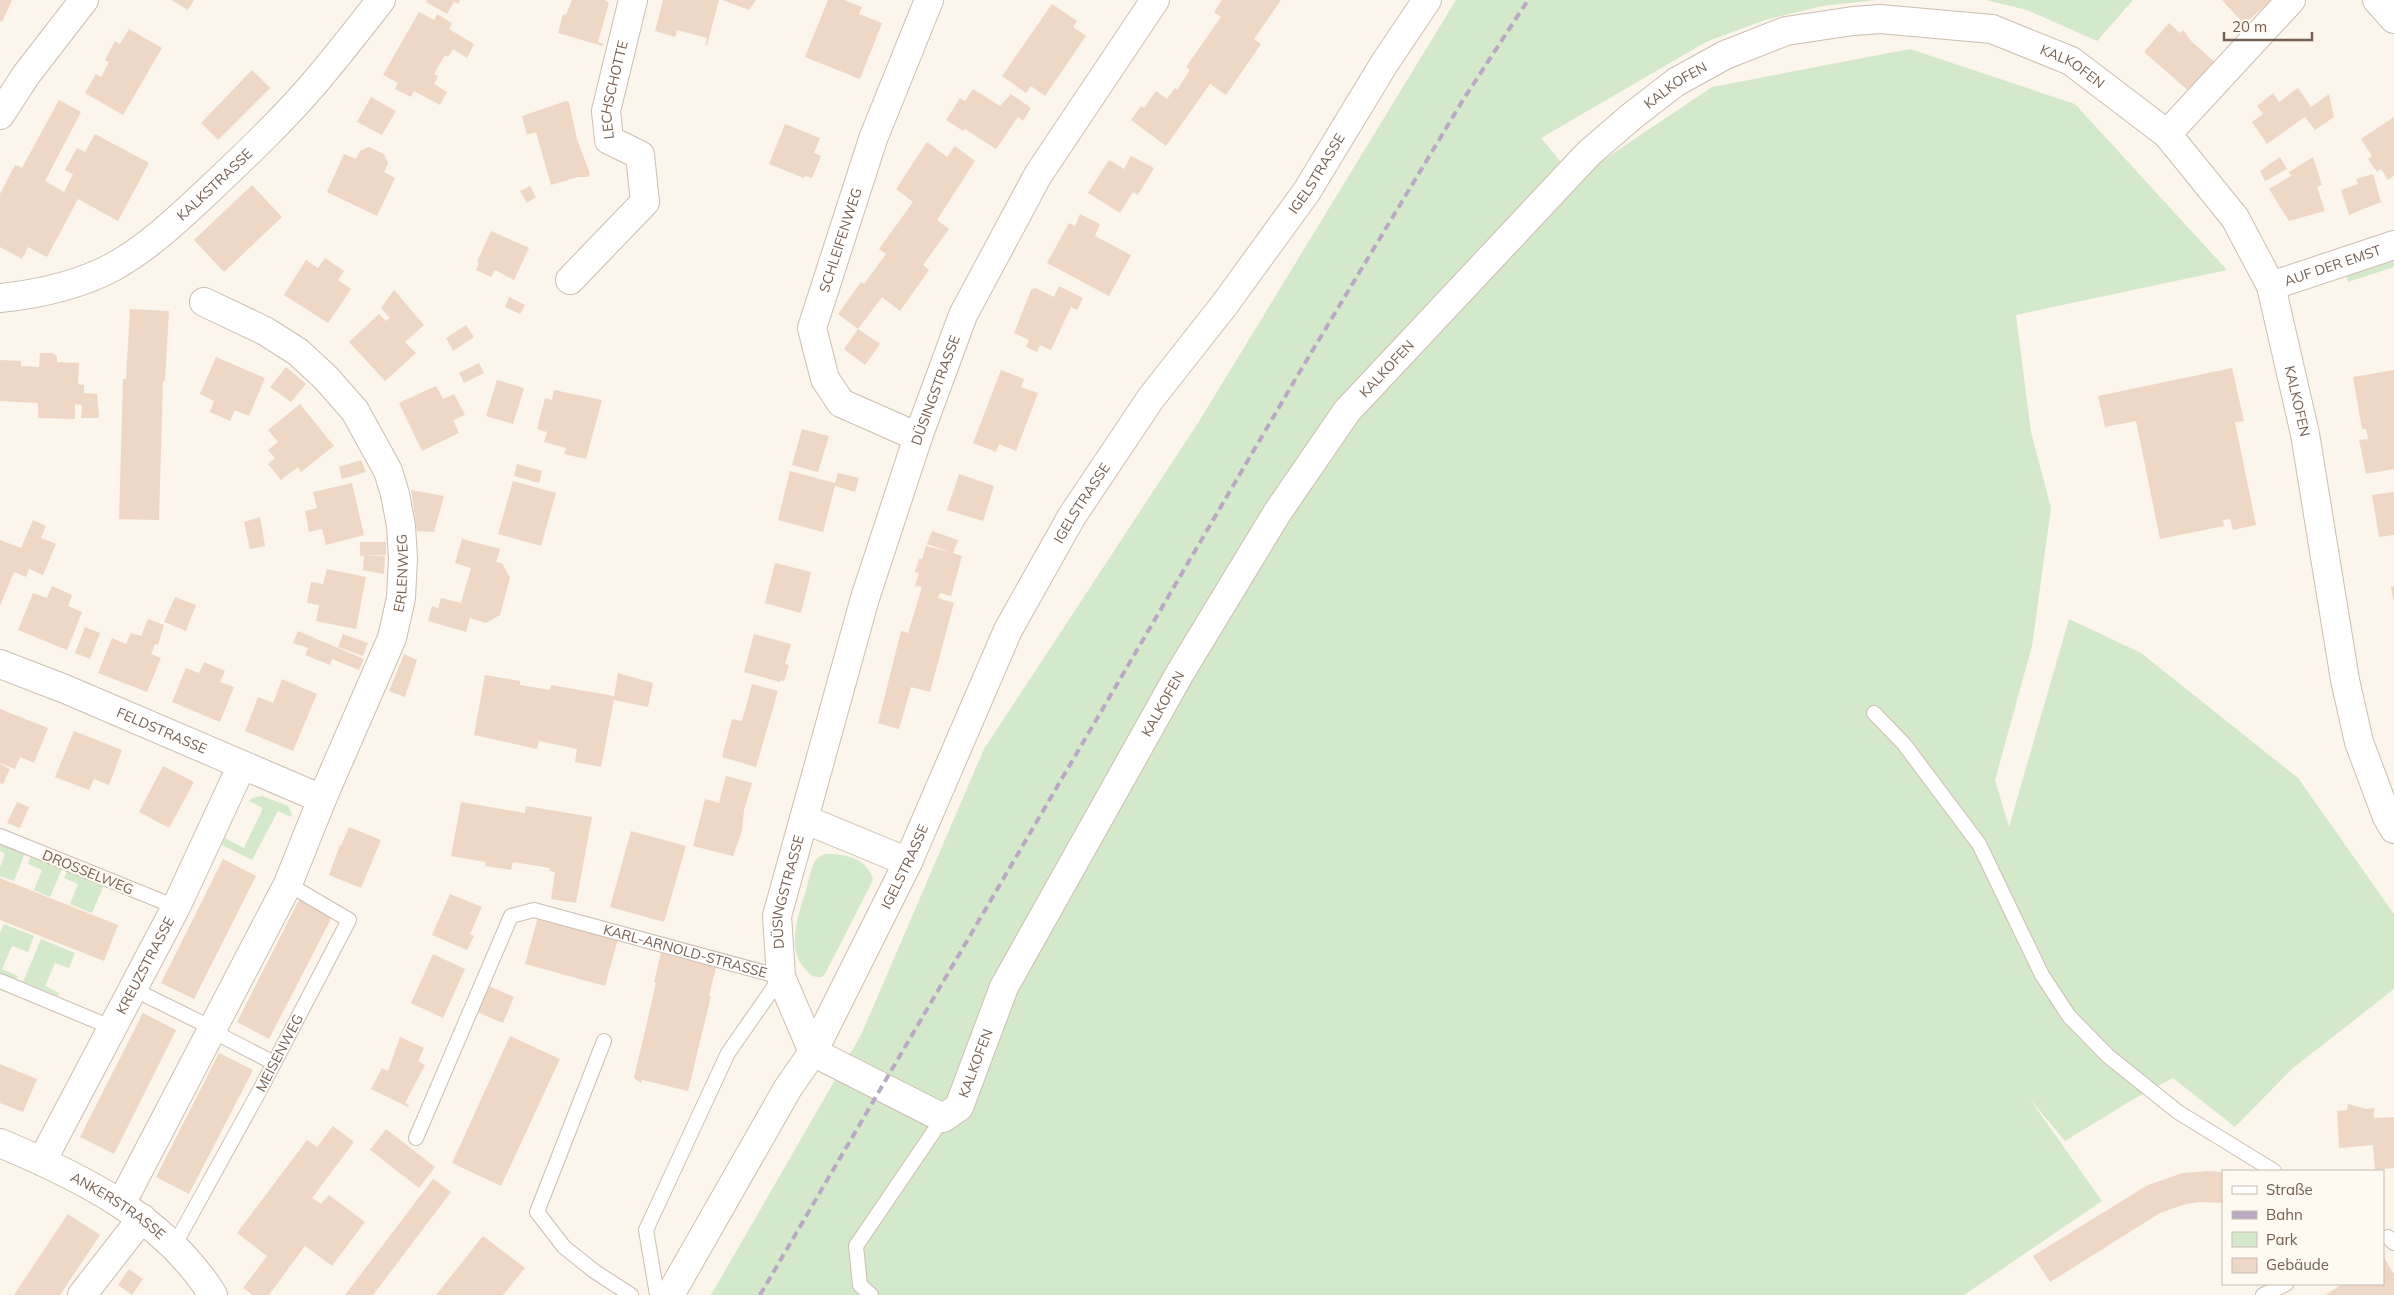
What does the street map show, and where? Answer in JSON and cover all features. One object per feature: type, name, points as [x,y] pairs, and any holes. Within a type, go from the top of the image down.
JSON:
[{"type":"street","points":[[0,115],[26,75],[84,0]]},
{"type":"street","name":"KALKSTRASSE","points":[[0,298],[38,294],[76,283],[113,266],[144,247],[179,219],[282,118],[317,80],[381,0]]},
{"type":"street","name":"LECHSCHOTTE","points":[[570,280],[645,202],[640,155],[609,140],[606,111],[633,0]]},
{"type":"street","name":"SCHLEIFENWEG","points":[[918,437],[841,403],[825,379],[812,328],[873,139],[929,0]]},
{"type":"street","name":"DÜSINGSTRASSE","points":[[813,1052],[781,977],[777,916],[865,598],[918,437],[963,316],[999,244],[1038,175],[1154,0]]},
{"type":"street","name":"IGELSTRASSE","points":[[813,1052],[908,862],[1008,630],[1072,516],[1151,398],[1225,304],[1307,191],[1384,64],[1427,0]]},
{"type":"street","points":[[2167,134],[2291,0]]},
{"type":"street","points":[[2377,0],[2394,20]]},
{"type":"street","name":"KALKOFEN","points":[[943,1118],[959,1107],[1004,987],[1180,673],[1277,513],[1347,411],[1589,153],[1676,82],[1726,55],[1786,32],[1853,21],[1880,20],[1992,29],[2071,61],[2167,134],[2235,218],[2271,286],[2305,434],[2345,680],[2357,733],[2387,817],[2394,830]]},
{"type":"street","name":"AUF DER EMST","points":[[2271,286],[2394,245]]},
{"type":"street","name":"ERLENWEG","points":[[204,302],[265,331],[298,352],[326,378],[354,412],[372,440],[388,470],[395,494],[401,526],[403,558],[401,598],[392,638],[322,799]]},
{"type":"street","name":"FELDSTRASSE","points":[[0,664],[65,689],[322,799]]},
{"type":"street","name":"KREUZSTRASSE","points":[[42,1161],[176,907],[242,766]]},
{"type":"street","points":[[82,1295],[132,1211],[212,1028],[288,884],[322,799]]},
{"type":"street","name":"DÜSINGSTRASSE","points":[[804,818],[908,862]]},
{"type":"street","points":[[670,1295],[788,1088],[813,1052],[943,1118]]},
{"type":"street","name":"ANKERSTRASSE","points":[[0,1143],[84,1182],[132,1211],[174,1246],[204,1280],[213,1295]]},
{"type":"lane","points":[[1874,713],[1904,744],[1979,844],[2042,976],[2069,1016],[2108,1056],[2178,1112],[2272,1170]]},
{"type":"lane","name":"DROSSELWEG","points":[[0,836],[176,907]]},
{"type":"lane","name":"MEISENWEG","points":[[174,1246],[274,1063],[349,920],[288,884]]},
{"type":"lane","name":"KARL-ARNOLD-STRASSE","points":[[416,1138],[511,916],[534,910],[781,977],[728,1053],[646,1230],[657,1295]]},
{"type":"lane","points":[[0,982],[113,1028]]},
{"type":"lane","points":[[133,989],[212,1028],[220,1035],[274,1063]]},
{"type":"lane","points":[[604,1041],[537,1212],[564,1246],[594,1271],[631,1295]]},
{"type":"lane","points":[[871,1295],[860,1285],[856,1246],[943,1118]]},
{"type":"lane","points":[[2263,1295],[2284,1285]]},
{"type":"green space","points":[[1456,0],[1876,0],[1822,6],[1765,20],[1706,42],[1541,138],[1575,179],[1712,87],[1910,49],[2075,104],[2227,270],[2016,315],[2031,432],[2051,508],[2032,646],[1995,780],[2009,827],[2069,619],[2141,653],[2298,778],[2394,914],[2394,989],[2293,1068],[2235,1127],[2173,1078],[2132,1100],[2065,1141],[2029,1098],[2102,1201],[1964,1295],[711,1295],[861,1035],[984,749],[1198,423]]},
{"type":"green space","points":[[1986,0],[2133,0],[2097,41],[2027,10]]},
{"type":"green space","points":[[2394,257],[2394,267],[2348,282],[2346,275]]},
{"type":"green space","points":[[262,796],[288,806],[292,814],[291,817],[278,811],[252,860],[220,844],[223,837],[244,848],[263,808],[249,801],[252,798]]},
{"type":"green space","points":[[0,843],[25,853],[14,881],[0,876],[0,867],[5,854],[0,851]]},
{"type":"green space","points":[[825,854],[848,856],[861,862],[873,880],[826,972],[822,977],[819,977],[809,973],[799,960],[795,940],[798,918],[812,867],[816,860]]},
{"type":"green space","points":[[31,856],[62,869],[50,897],[34,890],[42,870],[28,864]]},
{"type":"green space","points":[[67,871],[104,885],[92,913],[70,904],[78,884],[64,878]]},
{"type":"green space","points":[[4,924],[34,936],[28,952],[12,946],[2,969],[18,976],[16,979],[0,973],[0,933]]},
{"type":"green space","points":[[41,939],[75,953],[69,968],[55,963],[45,986],[59,993],[58,996],[23,982]]},
{"type":"building","points":[[0,0],[12,0],[2,22],[0,21]]},
{"type":"building","points":[[171,0],[194,0],[188,10]]},
{"type":"building","points":[[427,0],[460,0],[458,4],[454,2],[447,14],[426,2]]},
{"type":"building","points":[[572,0],[605,0],[609,3],[598,42],[604,44],[603,46],[558,33],[563,14],[566,15]]},
{"type":"building","points":[[663,0],[719,0],[707,45],[705,45],[707,38],[677,30],[675,37],[655,31]]},
{"type":"building","points":[[722,0],[756,0],[749,10]]},
{"type":"building","points":[[828,0],[844,0],[862,7],[859,14],[882,23],[860,79],[805,57]]},
{"type":"building","points":[[1222,0],[1281,0],[1254,39],[1261,44],[1226,95],[1210,84],[1166,146],[1131,120],[1141,106],[1144,108],[1156,91],[1167,99],[1175,88],[1177,90],[1190,70],[1186,67],[1221,17],[1214,12]]},
{"type":"building","points":[[2222,0],[2272,0],[2244,24]]},
{"type":"building","points":[[1052,4],[1077,21],[1073,27],[1086,36],[1045,96],[1031,86],[1026,93],[1002,76]]},
{"type":"building","points":[[419,12],[434,20],[437,14],[452,23],[449,29],[474,44],[467,58],[453,49],[448,57],[445,55],[434,74],[438,76],[434,84],[447,92],[440,105],[414,91],[411,97],[395,89],[398,83],[383,75]]},
{"type":"building","points":[[2169,23],[2180,33],[2183,30],[2192,42],[2217,64],[2191,93],[2144,52]]},
{"type":"building","points":[[129,29],[162,48],[123,115],[85,93],[96,74],[101,77],[109,62],[105,60],[115,41],[120,44]]},
{"type":"building","points":[[252,70],[270,88],[218,140],[201,123]]},
{"type":"building","points":[[2298,88],[2311,107],[2329,94],[2334,117],[2315,130],[2305,117],[2267,144],[2252,122],[2263,114],[2257,106],[2273,93],[2279,102]]},
{"type":"building","points":[[973,89],[1000,106],[1011,94],[1031,108],[1023,121],[1018,117],[996,149],[965,129],[963,131],[946,120],[960,98],[965,101]]},
{"type":"building","points":[[371,97],[396,111],[382,135],[357,122]]},
{"type":"building","points":[[59,100],[81,112],[45,181],[64,192],[73,174],[65,170],[77,148],[85,152],[95,134],[149,163],[118,221],[78,199],[47,257],[28,247],[22,259],[0,247],[0,194],[15,165],[22,168]]},
{"type":"building","points":[[566,101],[569,102],[577,139],[590,174],[588,177],[578,177],[551,185],[536,132],[527,135],[522,116]]},
{"type":"building","points":[[2394,117],[2394,176],[2388,180],[2381,169],[2377,172],[2368,159],[2372,156],[2361,139]]},
{"type":"building","points":[[785,124],[820,138],[814,153],[821,156],[812,178],[805,176],[804,178],[769,164]]},
{"type":"building","points":[[927,142],[947,157],[955,146],[975,161],[937,220],[949,229],[923,265],[929,270],[900,311],[882,297],[858,329],[838,314],[861,282],[864,284],[886,254],[879,249],[913,202],[896,189]]},
{"type":"building","points":[[369,147],[384,154],[388,163],[384,172],[395,178],[377,216],[327,192],[344,154],[356,159],[360,151]]},
{"type":"building","points":[[1131,156],[1154,168],[1138,195],[1133,192],[1120,213],[1088,193],[1109,160],[1124,169]]},
{"type":"building","points":[[2280,157],[2287,169],[2265,181],[2260,171]]},
{"type":"building","points":[[2313,157],[2322,185],[2317,187],[2325,211],[2289,221],[2269,189],[2291,176],[2289,172]]},
{"type":"building","points":[[2373,174],[2381,202],[2349,215],[2341,190],[2358,184],[2356,179]]},
{"type":"building","points":[[252,185],[282,217],[224,272],[194,240]]},
{"type":"building","points":[[530,186],[536,197],[527,203],[520,191]]},
{"type":"building","points":[[1080,214],[1100,224],[1095,236],[1131,255],[1109,296],[1047,263],[1069,223],[1075,226]]},
{"type":"building","points":[[491,231],[529,248],[514,280],[495,270],[491,277],[476,270],[479,263],[477,262]]},
{"type":"building","points":[[325,258],[344,271],[338,280],[351,289],[328,323],[284,295],[306,260],[318,268]]},
{"type":"building","points":[[1059,286],[1083,298],[1077,310],[1071,307],[1051,350],[1040,345],[1037,352],[1026,347],[1029,340],[1014,333],[1031,290],[1035,288],[1054,297]]},
{"type":"building","points":[[394,290],[424,325],[405,342],[416,353],[385,381],[349,342],[379,314],[386,321],[390,318],[381,308]]},
{"type":"building","points":[[509,297],[525,305],[520,314],[505,307]]},
{"type":"building","points":[[130,309],[169,311],[165,381],[163,381],[159,520],[119,519],[123,379],[126,379]]},
{"type":"building","points":[[466,325],[474,337],[453,351],[446,338]]},
{"type":"building","points":[[858,329],[880,344],[865,365],[844,349]]},
{"type":"building","points":[[40,353],[52,353],[57,356],[57,362],[79,363],[78,384],[84,385],[84,393],[97,394],[99,418],[81,418],[82,405],[75,404],[75,419],[38,418],[38,403],[0,401],[0,360],[21,361],[21,366],[39,367]]},
{"type":"building","points":[[216,357],[265,378],[249,416],[235,410],[230,421],[210,412],[214,401],[200,394]]},
{"type":"building","points":[[479,363],[484,373],[464,383],[459,373]]},
{"type":"building","points":[[286,367],[306,384],[291,402],[270,387]]},
{"type":"building","points":[[2232,368],[2244,421],[2235,422],[2256,525],[2233,530],[2230,519],[2223,520],[2224,526],[2160,539],[2136,421],[2105,427],[2098,396]]},
{"type":"building","points":[[1001,370],[1024,379],[1021,387],[1038,393],[1016,451],[999,444],[996,452],[973,443]]},
{"type":"building","points":[[2394,370],[2394,469],[2366,474],[2359,440],[2368,439],[2366,429],[2362,429],[2353,377]]},
{"type":"building","points":[[497,380],[524,388],[513,424],[486,416]]},
{"type":"building","points":[[436,386],[443,399],[454,394],[465,415],[453,420],[459,433],[422,451],[399,403]]},
{"type":"building","points":[[554,390],[602,400],[586,459],[564,454],[566,448],[544,442],[547,432],[537,429],[545,398],[552,400]]},
{"type":"building","points":[[300,404],[334,446],[301,472],[298,467],[281,480],[268,464],[275,458],[268,450],[278,442],[268,430]]},
{"type":"building","points":[[802,429],[829,436],[818,472],[792,465]]},
{"type":"building","points":[[361,460],[366,472],[342,479],[339,467]]},
{"type":"building","points":[[517,464],[542,471],[539,483],[514,476]]},
{"type":"building","points":[[790,471],[835,483],[838,473],[859,478],[855,492],[835,486],[823,532],[778,520]]},
{"type":"building","points":[[959,474],[994,486],[983,521],[947,510]]},
{"type":"building","points":[[513,481],[556,493],[541,546],[498,534]]},
{"type":"building","points":[[352,483],[364,535],[326,545],[322,529],[309,532],[305,511],[317,508],[313,492]]},
{"type":"building","points":[[411,490],[444,496],[434,532],[417,531]]},
{"type":"building","points":[[2394,492],[2394,535],[2379,537],[2372,495]]},
{"type":"building","points":[[260,517],[265,546],[250,549],[244,522]]},
{"type":"building","points":[[33,520],[46,526],[41,538],[56,544],[43,575],[29,569],[26,577],[14,572],[0,606],[0,540],[21,548]]},
{"type":"building","points":[[932,531],[958,540],[953,553],[962,556],[951,596],[940,593],[938,598],[954,603],[930,692],[911,687],[899,729],[878,723],[901,631],[908,633],[922,587],[915,586],[919,573],[915,572],[919,559],[922,559],[926,546],[950,552],[927,544]]},
{"type":"building","points":[[462,539],[500,549],[496,562],[502,563],[510,578],[500,615],[486,623],[470,618],[466,632],[428,621],[432,606],[438,608],[441,598],[461,603],[471,568],[455,563]]},
{"type":"building","points":[[360,542],[386,542],[386,555],[360,556]]},
{"type":"building","points":[[364,556],[385,556],[384,574],[363,570]]},
{"type":"building","points":[[775,563],[811,572],[801,613],[765,603]]},
{"type":"building","points":[[327,569],[366,577],[356,629],[316,621],[319,605],[307,603],[311,582],[323,584]]},
{"type":"building","points":[[52,586],[72,595],[68,606],[82,612],[67,650],[18,630],[33,593],[47,598]]},
{"type":"building","points":[[2394,586],[2394,600],[2393,600],[2391,587]]},
{"type":"building","points":[[175,597],[196,605],[186,631],[164,622]]},
{"type":"building","points":[[148,619],[164,625],[158,645],[155,644],[151,654],[161,658],[147,692],[98,673],[112,638],[126,644],[131,633],[141,636]]},
{"type":"building","points":[[85,627],[100,633],[90,659],[75,653]]},
{"type":"building","points":[[298,631],[364,659],[359,670],[332,659],[330,665],[305,655],[308,648],[293,643]]},
{"type":"building","points":[[343,634],[368,643],[363,656],[338,647]]},
{"type":"building","points":[[754,634],[791,644],[785,664],[789,665],[784,681],[781,680],[780,682],[744,672]]},
{"type":"building","points":[[404,654],[417,660],[405,697],[389,691]]},
{"type":"building","points":[[204,662],[225,671],[220,682],[234,687],[220,722],[172,702],[186,668],[199,673]]},
{"type":"building","points":[[618,673],[653,683],[648,707],[614,700],[601,767],[575,762],[577,749],[539,741],[537,749],[474,735],[485,675],[520,681],[520,685],[550,690],[551,685],[614,696]]},
{"type":"building","points":[[282,679],[317,694],[293,751],[245,731],[258,697],[273,703]]},
{"type":"building","points":[[752,684],[778,691],[756,767],[722,757],[732,719],[742,721]]},
{"type":"building","points":[[0,709],[48,728],[34,763],[20,757],[15,769],[0,763]]},
{"type":"building","points":[[74,731],[122,750],[109,785],[94,779],[89,790],[55,777]]},
{"type":"building","points":[[0,764],[10,769],[3,784],[0,783]]},
{"type":"building","points":[[163,766],[194,782],[169,828],[139,812]]},
{"type":"building","points":[[726,776],[752,783],[744,810],[742,831],[733,856],[693,846],[705,799],[719,803]]},
{"type":"building","points":[[17,802],[29,807],[20,828],[7,823]]},
{"type":"building","points":[[461,802],[525,813],[526,806],[592,817],[576,903],[551,899],[555,872],[549,871],[550,868],[513,862],[511,870],[485,866],[485,862],[451,856]]},
{"type":"building","points":[[349,827],[381,840],[361,888],[329,875]]},
{"type":"building","points":[[631,831],[686,846],[664,922],[610,907]]},
{"type":"building","points":[[223,859],[256,876],[194,999],[161,983]]},
{"type":"building","points":[[0,878],[118,925],[104,961],[0,920]]},
{"type":"building","points":[[450,894],[482,907],[470,934],[474,936],[467,950],[432,935]]},
{"type":"building","points":[[300,898],[333,915],[269,1039],[237,1022]]},
{"type":"building","points":[[538,917],[618,939],[605,986],[525,964]]},
{"type":"building","points":[[661,953],[716,967],[709,996],[711,996],[688,1091],[642,1080],[641,1083],[634,1078]]},
{"type":"building","points":[[433,954],[465,969],[443,1018],[411,1003]]},
{"type":"building","points":[[489,986],[514,997],[503,1023],[477,1012]]},
{"type":"building","points":[[143,1013],[176,1030],[114,1154],[80,1137]]},
{"type":"building","points":[[510,1036],[560,1059],[501,1186],[452,1163]]},
{"type":"building","points":[[400,1037],[424,1048],[418,1061],[425,1065],[405,1103],[409,1105],[408,1107],[371,1089],[382,1068],[388,1071]]},
{"type":"building","points":[[219,1053],[253,1070],[189,1194],[156,1177]]},
{"type":"building","points":[[0,1064],[37,1079],[23,1112],[0,1103]]},
{"type":"building","points":[[2348,1104],[2366,1109],[2374,1108],[2374,1118],[2394,1117],[2394,1168],[2375,1170],[2373,1145],[2339,1148],[2337,1111],[2347,1110]]},
{"type":"building","points":[[333,1126],[354,1142],[312,1198],[321,1204],[329,1195],[365,1222],[332,1266],[305,1246],[269,1295],[253,1295],[243,1288],[267,1256],[237,1233],[307,1140],[317,1147]]},
{"type":"building","points":[[386,1129],[435,1167],[419,1188],[370,1150]]},
{"type":"building","points":[[2222,1172],[2222,1203],[2200,1202],[2186,1204],[2160,1213],[2050,1282],[2033,1256],[2146,1186],[2182,1173]]},
{"type":"building","points":[[433,1179],[451,1192],[373,1295],[345,1295]]},
{"type":"building","points":[[68,1214],[100,1235],[60,1295],[14,1295]]},
{"type":"building","points":[[483,1236],[525,1268],[503,1295],[436,1295]]},
{"type":"building","points":[[2384,1258],[2394,1274],[2394,1295],[2325,1295],[2341,1285],[2384,1285]]},
{"type":"building","points":[[129,1269],[143,1279],[132,1295],[118,1285]]},
{"type":"railway","points":[[760,1295],[1299,373],[1463,100],[1528,0]]}]
